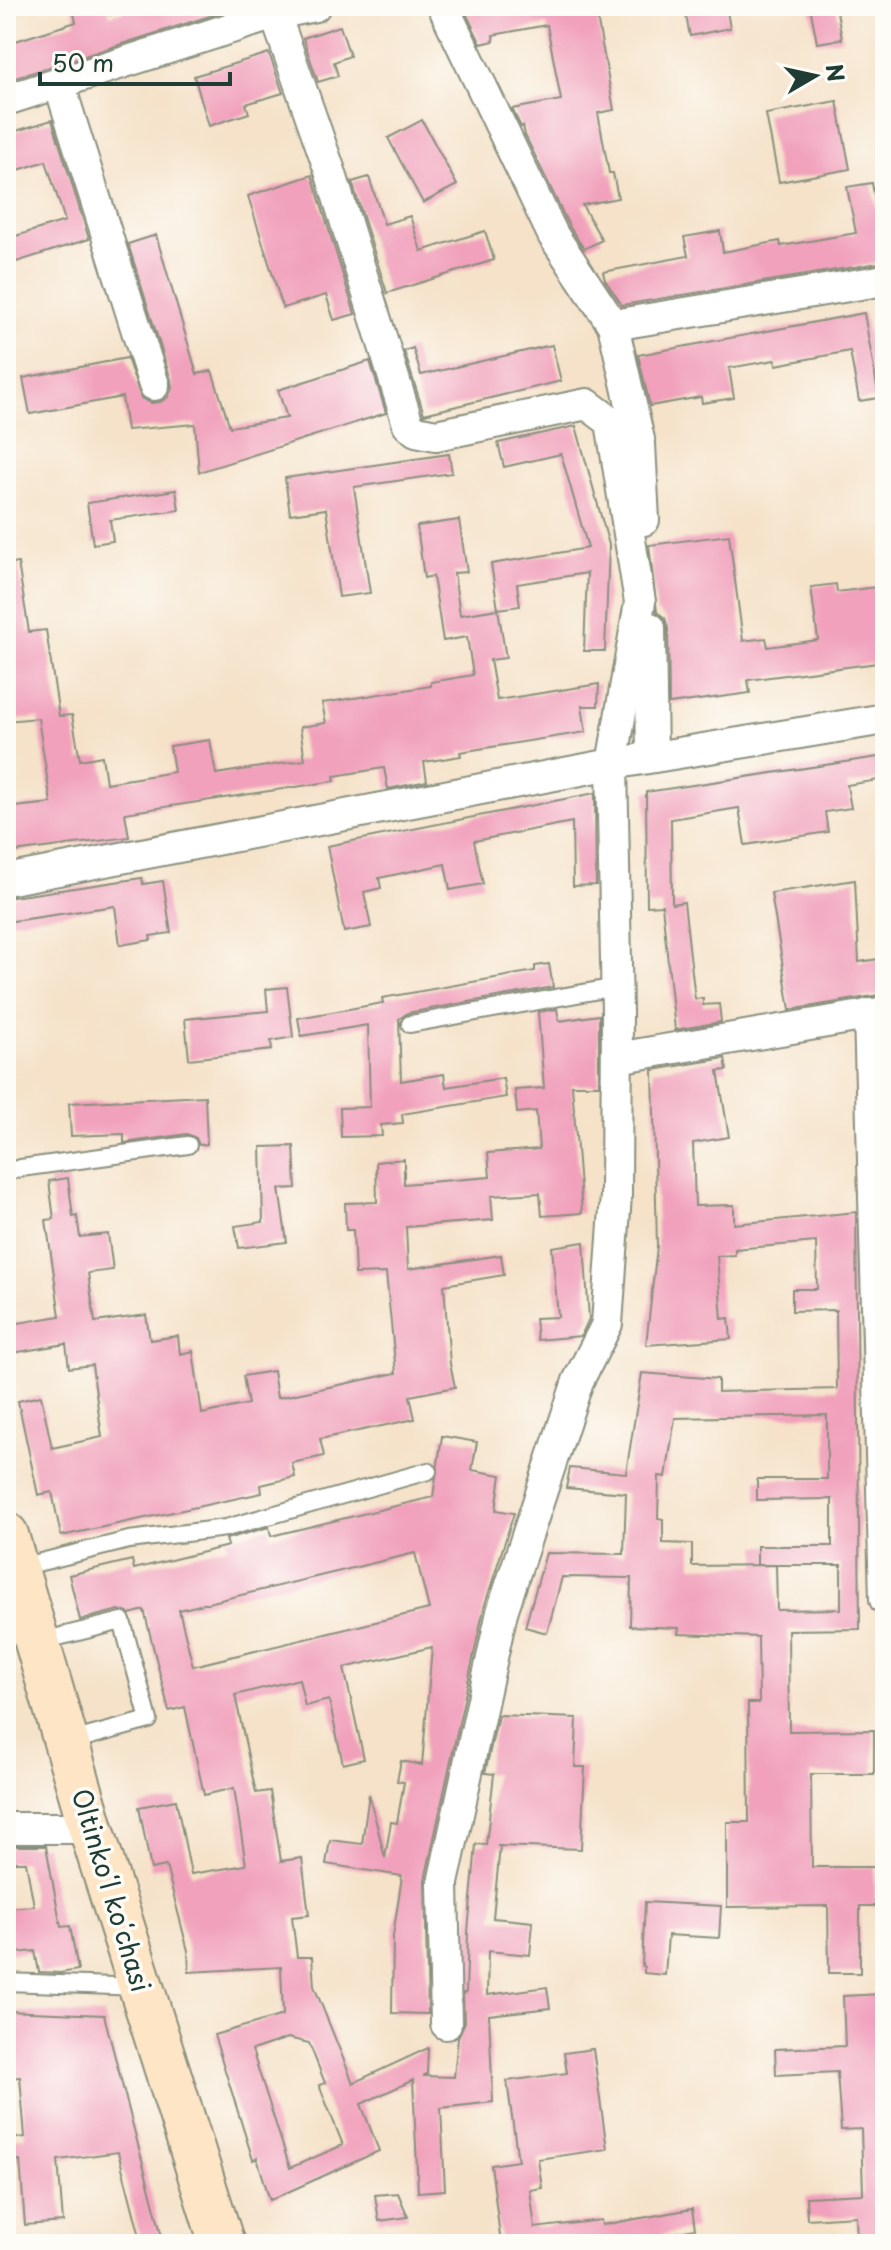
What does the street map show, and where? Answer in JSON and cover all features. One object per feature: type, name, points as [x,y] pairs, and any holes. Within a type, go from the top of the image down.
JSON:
[{"type":"main road","name":"Oltinkoʻl koʻchasi","points":[[11,1552],[91,1828],[222,2244]]},
{"type":"street","points":[[6,100],[275,14],[315,6]]},
{"type":"street","points":[[443,6],[553,235],[613,325],[640,444],[649,601],[652,757]]},
{"type":"street","points":[[275,14],[330,171],[408,424],[416,431],[436,435],[587,404],[611,422],[640,602],[612,764],[616,1195],[607,1324],[578,1381],[502,1612],[443,1883],[446,2024]]},
{"type":"street","points":[[59,83],[154,385]]},
{"type":"street","points":[[613,325],[885,280]]},
{"type":"street","points":[[6,880],[612,764],[885,719]]},
{"type":"street","points":[[617,1058],[877,1013],[885,1599]]},
{"type":"street","points":[[6,1828],[91,1828]]},
{"type":"lane","points":[[410,1024],[616,987]]},
{"type":"lane","points":[[6,1172],[188,1145]]},
{"type":"lane","points":[[11,1552],[226,1528],[428,1471]]},
{"type":"lane","points":[[37,1643],[122,1621],[149,1720],[66,1742]]},
{"type":"lane","points":[[6,1982],[141,1987]]},
{"type":"building","points":[[72,6],[108,6],[110,15],[139,6],[241,6],[6,81],[6,44],[76,22]]},
{"type":"building","points":[[503,6],[595,6],[614,110],[598,113],[609,173],[613,173],[618,198],[582,205],[602,240],[584,249],[569,226],[523,126],[512,109],[561,100],[547,25],[493,35],[494,41],[481,44],[466,13]]},
{"type":"building","points":[[684,6],[726,6],[730,28],[690,36]]},
{"type":"building","points":[[810,6],[836,6],[842,39],[817,43]]},
{"type":"building","points":[[340,26],[350,56],[334,62],[338,76],[318,82],[303,38]]},
{"type":"building","points":[[269,53],[283,93],[246,104],[249,113],[209,126],[194,76]]},
{"type":"building","points":[[837,101],[850,169],[779,182],[766,114]]},
{"type":"building","points":[[52,120],[89,239],[10,264],[6,239],[65,221],[46,161],[6,174],[6,134]]},
{"type":"building","points":[[422,120],[457,185],[423,203],[388,138]]},
{"type":"building","points":[[312,175],[355,314],[334,320],[326,295],[283,308],[248,196]]},
{"type":"building","points":[[369,177],[384,224],[410,216],[421,251],[485,231],[494,260],[387,293],[352,182]]},
{"type":"building","points":[[872,183],[880,228],[885,227],[885,262],[622,305],[605,280],[603,272],[688,256],[684,237],[720,231],[723,252],[780,241],[781,246],[856,233],[847,187]]},
{"type":"building","points":[[156,235],[197,374],[212,371],[230,427],[287,418],[278,390],[370,361],[386,413],[199,472],[195,424],[127,430],[122,397],[30,414],[23,378],[127,358],[141,398],[151,403],[168,397],[171,380],[128,244]]},
{"type":"building","points":[[864,313],[879,398],[859,401],[850,351],[776,365],[775,360],[729,368],[734,398],[702,403],[701,397],[650,406],[638,355]]},
{"type":"building","points":[[552,345],[561,381],[424,414],[404,351],[413,348],[421,375]]},
{"type":"building","points":[[576,426],[609,545],[605,651],[584,651],[587,573],[517,584],[520,606],[498,609],[491,564],[588,548],[561,454],[504,467],[498,443]]},
{"type":"building","points":[[449,454],[452,473],[354,487],[370,593],[339,597],[326,509],[290,514],[285,478]]},
{"type":"building","points":[[176,490],[179,510],[110,520],[113,541],[93,544],[87,503]]},
{"type":"building","points":[[459,520],[467,572],[454,573],[460,615],[498,609],[506,658],[490,660],[497,700],[599,684],[598,706],[582,706],[586,732],[460,752],[461,756],[424,762],[427,781],[388,789],[384,768],[334,776],[335,781],[125,813],[129,837],[6,853],[6,808],[51,803],[38,718],[6,721],[6,564],[18,563],[29,632],[46,630],[59,716],[72,715],[80,760],[102,756],[106,783],[174,772],[170,746],[210,740],[216,774],[305,760],[300,727],[326,723],[322,703],[431,686],[431,682],[473,675],[467,637],[443,641],[433,576],[424,578],[417,526]]},
{"type":"building","points":[[729,535],[743,641],[766,638],[768,647],[818,640],[811,587],[836,584],[837,592],[885,586],[885,662],[748,680],[750,693],[669,704],[668,628],[665,618],[657,612],[649,545]]},
{"type":"building","points":[[885,756],[885,779],[847,785],[851,808],[825,812],[828,832],[745,845],[739,808],[671,819],[672,904],[684,902],[695,999],[703,998],[703,1005],[719,1004],[721,1022],[675,1030],[662,905],[647,906],[646,792]]},
{"type":"building","points":[[595,793],[596,885],[573,886],[572,822],[474,841],[483,884],[450,890],[445,864],[379,878],[381,888],[364,892],[371,927],[344,932],[327,846]]},
{"type":"building","points":[[142,878],[143,884],[163,881],[171,933],[120,945],[115,906],[6,922],[6,898]]},
{"type":"building","points":[[855,880],[859,962],[885,958],[885,994],[790,1010],[771,893]]},
{"type":"building","points":[[549,964],[553,987],[408,1013],[399,1019],[401,1081],[444,1074],[446,1087],[503,1078],[506,1097],[402,1114],[403,1123],[381,1125],[382,1136],[341,1137],[340,1108],[370,1107],[368,1025],[301,1036],[298,1018],[383,1003],[382,998],[535,971],[535,966]]},
{"type":"building","points":[[287,987],[293,1037],[271,1041],[272,1050],[189,1059],[185,1019],[268,1011],[266,989]]},
{"type":"building","points":[[557,1009],[559,1021],[599,1015],[599,1085],[572,1085],[582,1213],[542,1216],[540,1193],[491,1196],[493,1220],[406,1227],[408,1269],[501,1255],[504,1275],[444,1285],[450,1364],[455,1387],[410,1396],[415,1419],[320,1439],[324,1456],[292,1463],[295,1477],[261,1485],[262,1493],[61,1536],[52,1492],[38,1495],[18,1401],[41,1396],[52,1448],[102,1437],[92,1365],[69,1368],[66,1344],[6,1354],[6,1325],[60,1316],[46,1220],[54,1219],[49,1181],[68,1178],[73,1217],[77,1216],[80,1237],[108,1234],[113,1270],[88,1273],[95,1322],[146,1315],[150,1340],[178,1336],[180,1354],[193,1351],[202,1414],[248,1404],[243,1376],[273,1371],[277,1398],[396,1373],[386,1273],[355,1274],[353,1230],[346,1230],[345,1203],[377,1202],[376,1162],[404,1159],[404,1184],[490,1177],[488,1153],[539,1149],[536,1111],[517,1113],[515,1090],[544,1088],[538,1012]]},
{"type":"building","points":[[725,1058],[727,1070],[718,1071],[729,1137],[693,1143],[695,1206],[734,1205],[734,1224],[856,1212],[860,1629],[788,1630],[789,1731],[874,1730],[874,1774],[811,1774],[812,1867],[875,1867],[875,1906],[860,1906],[860,1973],[829,1973],[828,1906],[727,1907],[727,1822],[749,1822],[748,1703],[759,1703],[758,1637],[678,1634],[679,1628],[630,1626],[631,1578],[562,1577],[547,1633],[525,1627],[546,1553],[624,1554],[626,1493],[566,1488],[570,1468],[626,1473],[642,1373],[718,1379],[718,1392],[837,1389],[836,1310],[792,1311],[792,1289],[817,1289],[816,1242],[735,1249],[735,1255],[717,1256],[722,1319],[729,1318],[731,1339],[646,1345],[657,1246],[653,1070]],"holes":[[[827,1415],[827,1479],[757,1479],[757,1500],[832,1499],[832,1546],[757,1546],[757,1565],[776,1565],[692,1566],[692,1544],[663,1543],[663,1519],[658,1518],[659,1476],[666,1477],[675,1418]],[[776,1565],[841,1565],[841,1609],[777,1610]]]},
{"type":"building","points":[[205,1096],[207,1144],[199,1145],[196,1138],[187,1134],[124,1143],[124,1134],[71,1136],[69,1103]]},
{"type":"building","points":[[294,1146],[296,1188],[279,1189],[287,1242],[239,1248],[235,1226],[263,1222],[261,1147]]},
{"type":"building","points":[[584,1242],[589,1319],[581,1336],[537,1340],[535,1318],[558,1317],[552,1247]]},
{"type":"building","points":[[442,1436],[477,1442],[472,1470],[501,1475],[496,1510],[514,1513],[484,1608],[425,1880],[428,2014],[392,2013],[393,1936],[402,1876],[326,1864],[330,1840],[362,1844],[369,1794],[385,1858],[391,1822],[397,1823],[404,1782],[397,1781],[401,1761],[422,1765],[432,1647],[344,1668],[364,1759],[343,1764],[329,1700],[305,1706],[299,1679],[235,1695],[256,1793],[270,1791],[281,1861],[302,1858],[309,1915],[292,1917],[297,1957],[312,1957],[314,1986],[353,2083],[428,2048],[427,2074],[423,2076],[454,2077],[458,2037],[464,2024],[463,1993],[466,1993],[476,1844],[486,1845],[494,1774],[485,1773],[498,1715],[577,1718],[575,1767],[585,1767],[581,1849],[500,1846],[493,1918],[533,1922],[530,1955],[488,1951],[487,1995],[547,1987],[550,2008],[489,2015],[493,2102],[441,2108],[445,2190],[418,2192],[413,2080],[361,2104],[379,2151],[270,2200],[257,2158],[253,2160],[214,2035],[283,2015],[281,1967],[189,1972],[188,1951],[166,1866],[151,1869],[139,1807],[176,1800],[191,1874],[246,1865],[234,1788],[204,1795],[185,1707],[169,1711],[144,1610],[130,1614],[119,1610],[80,1620],[69,1575],[132,1560],[134,1569],[228,1546],[226,1539],[269,1527],[271,1536],[433,1497]],"holes":[[[415,1553],[429,1609],[193,1666],[179,1610]],[[288,2038],[309,2043],[325,2083],[319,2085],[343,2145],[290,2168],[252,2050]]]},
{"type":"building","points":[[6,1846],[46,1846],[61,1927],[70,1926],[78,1970],[39,1972],[35,1951],[6,1954],[6,1908],[34,1906],[26,1862],[6,1862]]},
{"type":"building","points":[[645,1902],[721,1906],[719,1938],[668,1935],[665,1975],[644,1973]]},
{"type":"building","points":[[882,1994],[885,2244],[857,2244],[856,2216],[807,2219],[806,2197],[863,2194],[861,2129],[841,2130],[837,2072],[776,2075],[775,2049],[845,2046],[843,1996]]},
{"type":"building","points":[[6,2011],[104,2015],[164,2244],[142,2244],[118,2152],[58,2160],[63,2222],[25,2225],[20,2160],[6,2161],[6,2139],[25,2137],[20,2077],[6,2078]]},
{"type":"building","points":[[593,2049],[607,2149],[538,2159],[542,2188],[530,2190],[535,2228],[601,2220],[602,2225],[692,2209],[695,2229],[613,2244],[501,2244],[491,2165],[518,2161],[507,2081],[567,2073],[564,2053]]},
{"type":"building","points":[[398,2193],[408,2217],[379,2221],[375,2195]]}]
